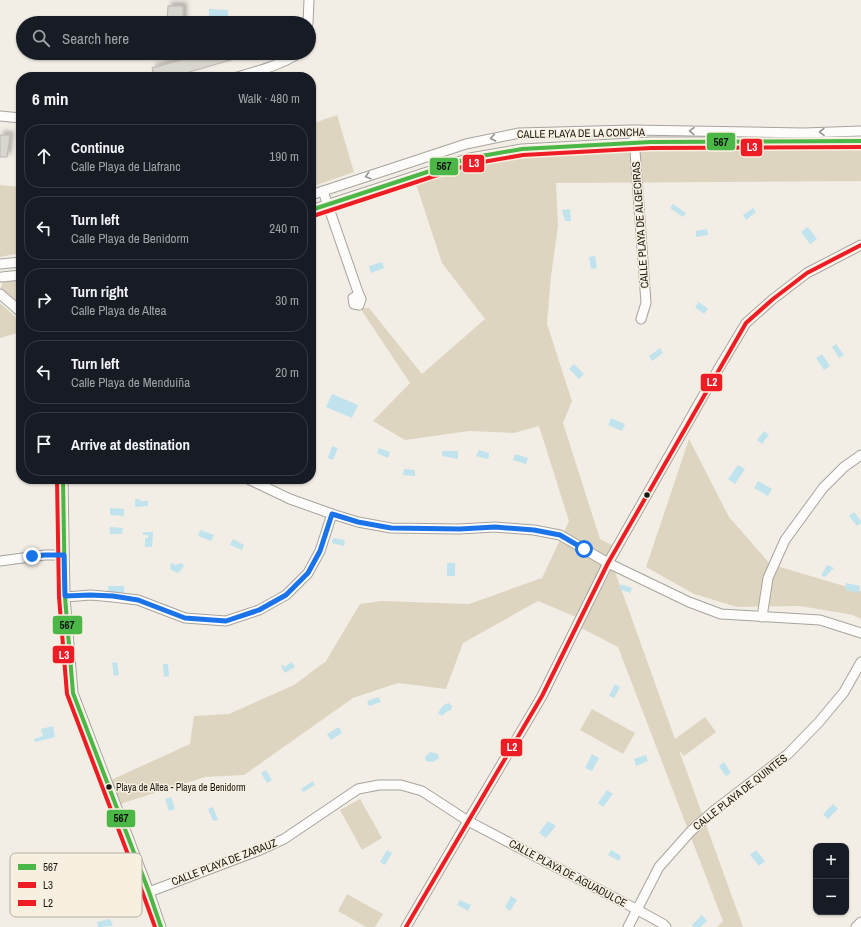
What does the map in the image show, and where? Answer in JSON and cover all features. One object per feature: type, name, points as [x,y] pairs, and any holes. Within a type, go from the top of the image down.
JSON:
[{"type":"street","points":[[308,16],[309,0]]},
{"type":"street","points":[[254,72],[286,60]]},
{"type":"street","points":[[0,116],[16,118]]},
{"type":"street","name":"CALLE PLAYA DE LA CONCHA","points":[[316,193],[466,144],[519,133],[633,130],[804,133],[861,131]]},
{"type":"street","name":"CALLE PLAYA DE ALGECIRAS","points":[[633,130],[646,303],[641,319]]},
{"type":"street","name":"CALLE PLAYA DE LA CONCHA","points":[[316,208],[470,158],[522,149],[634,143],[861,141]]},
{"type":"street","points":[[323,191],[359,295]]},
{"type":"street","points":[[406,927],[542,696],[608,563],[746,323],[773,299],[807,273],[861,245]]},
{"type":"street","points":[[16,262],[0,264],[1,279],[16,276]]},
{"type":"street","points":[[0,294],[16,308]]},
{"type":"street","points":[[762,617],[768,578],[785,540],[822,488],[844,467],[861,455]]},
{"type":"street","points":[[63,484],[65,596],[73,693],[134,853]]},
{"type":"street","points":[[258,484],[290,499],[332,514],[358,522],[391,528],[460,529],[495,527],[534,530],[560,535],[608,563],[689,602],[720,614],[820,620],[861,633]]},
{"type":"street","points":[[65,596],[113,596],[138,600],[185,618],[226,621],[259,610],[286,595],[308,573],[320,551],[332,514]]},
{"type":"street","points":[[0,561],[45,555],[64,555]]},
{"type":"street","name":"CALLE PLAYA DE QUINTES","points":[[628,927],[659,867],[690,831],[716,809],[788,754],[820,722],[844,692],[861,662]]},
{"type":"street","name":"CALLE PLAYA DE ZARAUZ","points":[[149,892],[260,850],[284,839],[358,789],[379,785],[401,785],[422,791],[468,820]]},
{"type":"street","name":"CALLE PLAYA DE AGUADULCE","points":[[468,820],[636,909],[666,927]]},
{"type":"street","points":[[142,874],[161,927]]},
{"type":"street","points":[[856,927],[861,922]]},
{"type":"shaded area","points":[[337,115],[354,172],[316,185],[316,122]]},
{"type":"shaded area","points":[[861,144],[861,181],[556,183],[558,226],[551,276],[547,324],[572,401],[563,423],[600,539],[612,545],[576,617],[538,601],[463,643],[446,689],[398,683],[353,698],[244,775],[205,777],[120,804],[111,780],[190,744],[194,716],[229,714],[294,685],[326,661],[360,604],[381,601],[469,604],[542,578],[569,521],[539,426],[514,433],[469,431],[405,440],[373,421],[410,383],[360,308],[369,308],[422,374],[485,319],[442,263],[415,181],[477,160],[523,153],[741,145]]},
{"type":"shaded area","points":[[0,185],[16,187],[16,254],[0,257]]},
{"type":"shaded area","points":[[16,278],[15,302],[0,290],[4,279]]},
{"type":"shaded area","points":[[0,303],[16,317],[16,333],[0,338]]},
{"type":"shaded area","points":[[689,439],[729,517],[770,564],[861,591],[861,619],[853,615],[800,606],[737,607],[694,594],[646,567]]},
{"type":"shaded area","points":[[613,566],[675,739],[705,717],[716,732],[684,756],[679,750],[743,927],[717,927],[723,921],[618,647],[581,628]]},
{"type":"shaded area","points":[[592,709],[635,733],[623,754],[580,730]]},
{"type":"shaded area","points":[[360,799],[382,838],[362,850],[340,810]]},
{"type":"shaded area","points":[[347,894],[383,914],[375,927],[366,927],[338,911]]},
{"type":"water","points":[[209,9],[228,10],[228,16],[209,16]]},
{"type":"water","points":[[673,204],[686,213],[683,217],[670,208]]},
{"type":"water","points":[[753,208],[756,212],[746,220],[743,215]]},
{"type":"water","points":[[570,209],[571,221],[565,221],[562,210]]},
{"type":"water","points":[[808,227],[817,239],[810,244],[801,232]]},
{"type":"water","points":[[707,229],[708,235],[696,237],[696,231]]},
{"type":"water","points":[[595,256],[597,268],[591,269],[589,257]]},
{"type":"water","points":[[382,262],[384,268],[371,273],[369,266]]},
{"type":"water","points":[[699,302],[708,309],[704,314],[695,307]]},
{"type":"water","points":[[836,344],[844,355],[839,358],[832,347]]},
{"type":"water","points":[[660,348],[663,353],[652,361],[649,356]]},
{"type":"water","points":[[822,354],[830,366],[824,370],[816,358]]},
{"type":"water","points":[[574,364],[584,374],[579,379],[569,369]]},
{"type":"water","points":[[332,394],[358,405],[352,418],[326,407]]},
{"type":"water","points":[[611,418],[625,424],[622,431],[608,425]]},
{"type":"water","points":[[764,431],[769,435],[762,444],[757,440]]},
{"type":"water","points":[[332,446],[338,448],[333,460],[328,458]]},
{"type":"water","points":[[379,448],[390,452],[388,458],[377,453]]},
{"type":"water","points":[[479,450],[489,453],[489,457],[487,459],[476,456]]},
{"type":"water","points":[[442,451],[458,451],[458,459],[442,456]]},
{"type":"water","points":[[515,454],[528,458],[526,464],[513,460]]},
{"type":"water","points":[[738,465],[745,469],[735,484],[728,479]]},
{"type":"water","points":[[404,469],[415,470],[415,476],[403,475]]},
{"type":"water","points":[[758,481],[772,489],[768,496],[754,488]]},
{"type":"water","points":[[135,499],[139,499],[140,501],[148,501],[148,506],[135,507]]},
{"type":"water","points":[[110,508],[124,509],[124,516],[110,515]]},
{"type":"water","points":[[854,512],[861,521],[861,523],[857,526],[849,516]]},
{"type":"water","points":[[110,527],[123,528],[122,534],[110,534]]},
{"type":"water","points":[[200,530],[214,535],[211,541],[198,536]]},
{"type":"water","points":[[143,532],[153,532],[152,547],[145,547],[145,538],[148,538],[148,535],[143,535]]},
{"type":"water","points":[[333,538],[345,540],[344,546],[332,543]]},
{"type":"water","points":[[233,539],[244,545],[242,550],[230,545]]},
{"type":"water","points":[[173,563],[175,565],[182,563],[184,566],[178,573],[171,570],[170,564]]},
{"type":"water","points":[[447,563],[455,563],[455,576],[447,576]]},
{"type":"water","points":[[827,565],[834,568],[825,577],[821,576]]},
{"type":"water","points":[[846,583],[860,586],[859,593],[845,590]]},
{"type":"water","points":[[621,584],[632,588],[630,593],[619,589]]},
{"type":"water","points":[[108,586],[124,586],[124,593],[108,593]]},
{"type":"water","points":[[117,662],[119,675],[114,676],[112,663]]},
{"type":"water","points":[[292,662],[295,667],[285,673],[281,666],[283,665],[284,667]]},
{"type":"water","points":[[163,664],[168,664],[169,676],[164,677]]},
{"type":"water","points":[[615,684],[620,687],[614,698],[609,696]]},
{"type":"water","points":[[379,697],[381,702],[369,706],[367,701]]},
{"type":"water","points":[[449,703],[452,706],[451,710],[442,716],[438,713],[444,705]]},
{"type":"water","points":[[53,726],[55,737],[35,742],[34,739],[43,736],[41,729]]},
{"type":"water","points":[[339,727],[342,733],[331,740],[327,734]]},
{"type":"water","points":[[430,752],[438,754],[439,758],[431,762],[426,761],[425,757]]},
{"type":"water","points":[[592,754],[599,758],[592,771],[585,768]]},
{"type":"water","points":[[646,755],[648,761],[636,766],[634,759]]},
{"type":"water","points":[[724,762],[731,773],[726,776],[719,766]]},
{"type":"water","points":[[266,770],[272,780],[267,783],[261,773]]},
{"type":"water","points":[[313,781],[315,785],[303,792],[301,789]]},
{"type":"water","points":[[607,790],[613,794],[603,807],[598,803]]},
{"type":"water","points":[[171,797],[175,809],[169,811],[165,799]]},
{"type":"water","points":[[833,804],[838,809],[828,819],[823,814]]},
{"type":"water","points":[[213,807],[218,820],[213,821],[208,809]]},
{"type":"water","points":[[548,821],[556,826],[546,838],[539,833]]},
{"type":"water","points":[[387,850],[392,853],[385,865],[380,862]]},
{"type":"water","points":[[611,850],[621,856],[619,861],[608,855]]},
{"type":"water","points":[[756,850],[765,861],[759,866],[750,855]]},
{"type":"water","points":[[511,896],[517,900],[510,911],[505,907]]},
{"type":"water","points":[[460,900],[471,905],[468,911],[457,905]]},
{"type":"water","points":[[702,915],[707,921],[700,927],[694,927],[692,925]]},
{"type":"water","points":[[110,919],[113,926],[98,927],[97,922]]},
{"type":"building","points":[[168,6],[183,6],[183,16],[167,16]]},
{"type":"building","points":[[180,60],[231,60],[189,72],[153,72],[152,68]]},
{"type":"building","points":[[0,135],[10,135],[7,157],[0,157]]},
{"type":"transit line","name":"567","points":[[316,208],[470,158],[522,149],[651,142],[861,141]]},
{"type":"transit line","name":"L3","points":[[316,215],[471,164],[523,155],[651,148],[861,147]]},
{"type":"transit line","name":"L2","points":[[406,927],[542,696],[608,563],[746,323],[773,299],[807,273],[861,245]]},
{"type":"transit line","name":"L3","points":[[57,484],[59,597],[67,694],[127,853]]},
{"type":"transit line","name":"567","points":[[63,484],[65,597],[73,693],[134,853]]},
{"type":"transit line","name":"567","points":[[142,874],[161,927]]},
{"type":"transit line","name":"L3","points":[[142,891],[155,927]]},
{"type":"place","name":"Playa de Altea - Playa de Benidorm","points":[[109,787]]},
{"type":"route","points":[[32,556],[64,555],[65,596],[113,596],[138,600],[185,618],[226,621],[259,610],[286,595],[308,573],[320,551],[332,514],[358,522],[391,528],[460,529],[495,527],[534,530],[560,535],[584,549]]}]
